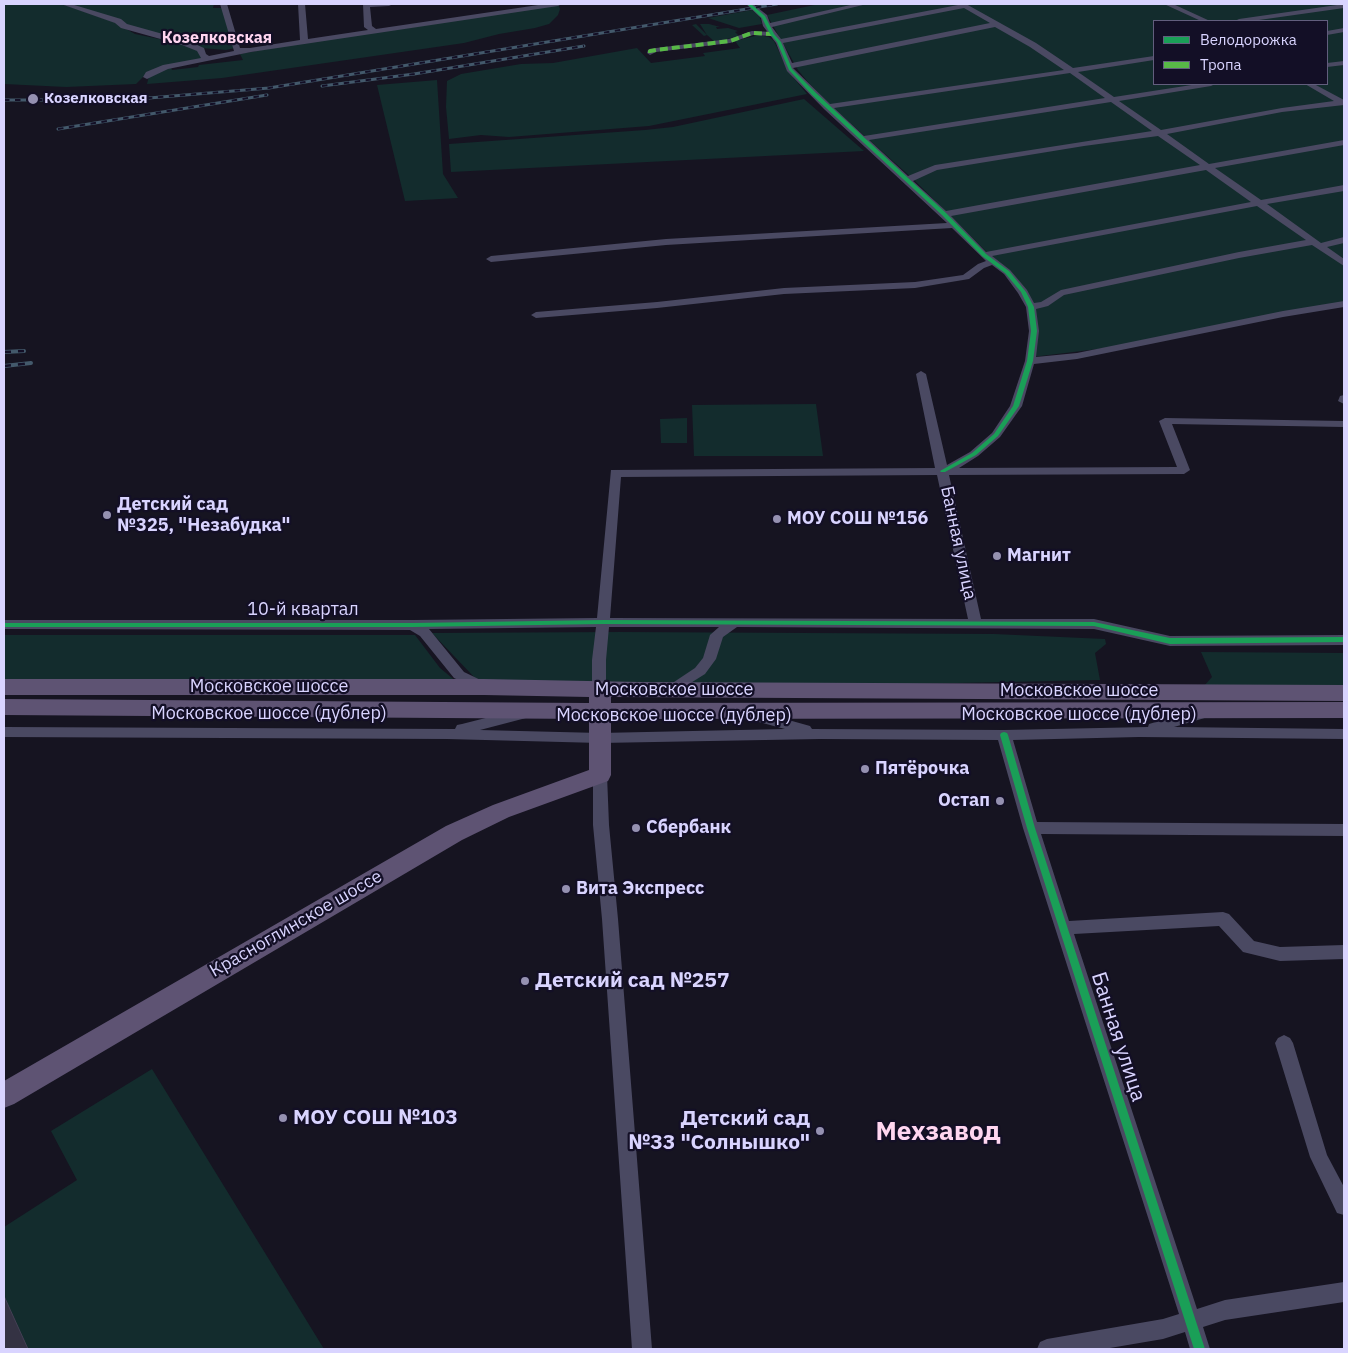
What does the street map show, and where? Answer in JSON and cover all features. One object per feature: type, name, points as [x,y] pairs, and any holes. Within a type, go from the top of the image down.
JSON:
[{"type":"main road","name":"Московское шоссе","points":[[4,687],[484,687],[600,700],[741,712],[1344,710]]},
{"type":"main road","name":"Московское шоссе","points":[[4,707],[533,710],[673,689],[1344,693]]},
{"type":"main road","points":[[600,700],[600,775]]},
{"type":"main road","name":"Красноглинское шоссе","points":[[4,1095],[454,833],[501,811],[600,775]]},
{"type":"street","points":[[65,4],[118,21],[124,26],[185,43],[201,50],[202,55],[207,58]]},
{"type":"street","points":[[223,4],[237,50],[251,50]]},
{"type":"street","points":[[301,4],[304,42]]},
{"type":"street","points":[[376,32],[368,27],[366,4],[389,4]]},
{"type":"street","points":[[489,13],[491,4]]},
{"type":"street","points":[[147,77],[149,74],[166,67],[251,50],[558,4]]},
{"type":"street","points":[[749,4],[764,17],[769,30],[779,42],[790,69],[827,107],[944,214],[988,258],[1007,272],[1023,292],[1031,307],[1034,331],[1030,361],[1016,406],[996,435],[974,454],[943,471]]},
{"type":"street","points":[[698,46],[694,49],[658,54],[650,53],[650,51],[656,50],[730,41],[752,33],[863,4]]},
{"type":"street","points":[[1168,4],[1204,20]]},
{"type":"street","points":[[779,42],[963,5],[1070,70],[1344,263]]},
{"type":"street","points":[[1246,20],[1344,6]]},
{"type":"street","points":[[790,66],[997,24]]},
{"type":"street","points":[[1328,33],[1344,30]]},
{"type":"street","points":[[827,107],[1153,58]]},
{"type":"street","points":[[1328,65],[1344,62]]},
{"type":"street","points":[[862,139],[1205,85]]},
{"type":"street","points":[[1311,85],[1344,102]]},
{"type":"street","points":[[907,180],[935,168],[1187,129],[1282,110],[1344,102]]},
{"type":"street","points":[[944,214],[1344,142]]},
{"type":"street","points":[[536,315],[657,305],[784,291],[915,286],[966,277],[988,258],[1186,216],[1344,188]]},
{"type":"street","points":[[491,259],[666,242],[955,225]]},
{"type":"street","points":[[1031,307],[1044,304],[1061,293],[1239,255],[1344,240]]},
{"type":"street","points":[[1030,361],[1086,355],[1283,314],[1344,304]]},
{"type":"street","name":"Банная улица","points":[[921,374],[974,623]]},
{"type":"street","points":[[600,700],[603,622],[609,566],[615,472],[1184,470],[1165,422],[1344,424]]},
{"type":"street","name":"10-й квартал","points":[[4,625],[413,625],[603,622],[1094,624],[1170,641],[1344,640]]},
{"type":"street","points":[[673,689],[700,670],[709,659],[717,635],[734,623]]},
{"type":"street","points":[[413,625],[425,633],[459,675],[484,687]]},
{"type":"street","points":[[447,734],[533,710]]},
{"type":"street","points":[[1139,732],[1210,711]]},
{"type":"street","points":[[741,712],[820,734]]},
{"type":"street","name":"Московское шоссе (дублер)","points":[[4,732],[447,734],[600,738],[820,734],[1004,735],[1139,732],[1344,734]]},
{"type":"street","name":"Банная улица","points":[[1004,735],[1031,828],[1200,1349]]},
{"type":"street","points":[[600,775],[601,825],[612,938],[642,1349]]},
{"type":"street","points":[[1031,828],[1344,830]]},
{"type":"street","points":[[1065,928],[1223,919],[1249,947],[1280,954],[1344,952]]},
{"type":"street","points":[[1284,1044],[1319,1157],[1344,1206]]},
{"type":"street","points":[[1047,1349],[1163,1330],[1225,1310],[1344,1292]]},
{"type":"green space","points":[[4,4],[62,4],[114,22],[135,34],[184,44],[198,51],[202,59],[161,67],[144,76],[136,84],[66,87],[4,84]]},
{"type":"green space","points":[[70,4],[214,4],[213,8],[222,8],[235,48],[226,50],[201,48],[124,25]]},
{"type":"green space","points":[[558,4],[560,9],[558,15],[549,24],[464,43],[222,78],[147,84],[149,76],[171,67],[172,70],[243,60],[240,54],[266,49]]},
{"type":"green space","points":[[819,4],[1344,4],[1344,302],[1246,320],[1131,345],[1032,357],[1038,331],[1016,281],[913,179],[832,107],[798,70],[767,15]]},
{"type":"green space","points":[[752,10],[759,15],[762,24],[739,28],[708,18]]},
{"type":"green space","points":[[696,24],[707,35],[704,36],[692,25]]},
{"type":"green space","points":[[700,24],[720,27],[716,27],[717,29],[728,28],[738,31],[735,32],[739,36],[715,42],[707,35]]},
{"type":"green space","points":[[759,35],[769,37],[774,41],[788,71],[807,94],[649,126],[509,137],[481,135],[449,139],[446,107],[447,81],[461,74],[521,64],[553,63],[637,48],[651,63],[705,56],[703,53],[740,48],[735,41]]},
{"type":"green space","points":[[437,80],[443,174],[458,198],[405,201],[377,85]]},
{"type":"green space","points":[[804,99],[864,151],[451,172],[449,144],[673,127]]},
{"type":"green space","points":[[816,404],[823,456],[694,456],[692,405]]},
{"type":"green space","points":[[687,418],[687,443],[661,443],[660,419]]},
{"type":"green space","points":[[432,633],[994,634],[1105,639],[1106,644],[1095,653],[1100,680],[673,689],[495,687],[474,677]]},
{"type":"green space","points":[[4,635],[415,635],[440,668],[463,687],[4,687]]},
{"type":"green space","points":[[1201,652],[1343,653],[1344,688],[1203,687],[1212,677]]},
{"type":"green space","points":[[152,1069],[324,1349],[4,1349],[4,1227],[77,1180],[51,1131]]},
{"type":"building","points":[[4,1296],[28,1349],[4,1349]]},
{"type":"railway","points":[[4,100],[125,100],[269,88],[777,4]]},
{"type":"railway","points":[[322,86],[414,74],[584,46]]},
{"type":"railway","points":[[58,129],[267,95]]},
{"type":"railway","points":[[4,352],[24,351]]},
{"type":"railway","points":[[4,366],[31,363]]},
{"type":"marked path","points":[[650,53],[650,51],[656,50],[730,41],[752,33],[772,34]]},
{"type":"cycle path","points":[[749,4],[764,17],[772,34],[779,42],[790,69],[814,94],[944,214],[984,255],[1007,272],[1023,292],[1031,307],[1034,331],[1030,361],[1016,406],[996,435],[974,454],[943,471]]},
{"type":"cycle path","points":[[4,625],[413,625],[603,622],[1094,624],[1170,641],[1344,640]]},
{"type":"cycle path","points":[[1004,735],[1031,828],[1200,1349]]},
{"type":"place","name":"Козелковская","points":[[33,99]]},
{"type":"place","name":"Детский сад №325, \"Незабудка\"","points":[[107,515]]},
{"type":"place","name":"МОУ СОШ №156","points":[[777,519]]},
{"type":"place","name":"Магнит","points":[[997,556]]},
{"type":"place","name":"Пятёрочка","points":[[865,769]]},
{"type":"place","name":"Остап","points":[[1000,801]]},
{"type":"place","name":"Сбербанк","points":[[636,828]]},
{"type":"place","name":"Вита Экспресс","points":[[566,889]]},
{"type":"place","name":"Детский сад №257","points":[[525,981]]},
{"type":"place","name":"МОУ СОШ №103","points":[[283,1118]]},
{"type":"place","name":"Детский сад №33 \"Солнышко\"","points":[[820,1131]]},
{"type":"district","name":"Козелковская","points":[[217,38]]},
{"type":"district","name":"Мехзавод","points":[[938,1132]]}]
